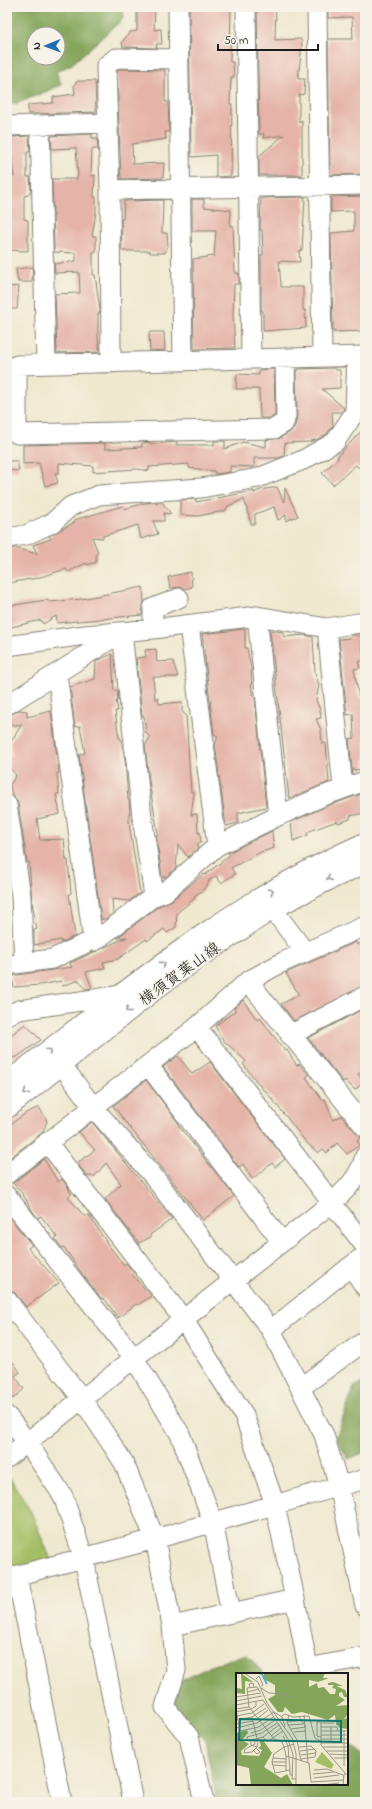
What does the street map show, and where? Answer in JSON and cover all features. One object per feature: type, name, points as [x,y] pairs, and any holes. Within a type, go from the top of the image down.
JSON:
[{"type":"main road","name":"横須賀葉山線","points":[[7,1084],[205,933],[277,887],[332,858],[365,844]]},
{"type":"main road","name":"横須賀葉山線","points":[[7,1106],[159,985],[272,908],[365,862]]},
{"type":"street","points":[[178,7],[183,361]]},
{"type":"street","points":[[246,7],[252,359]]},
{"type":"street","points":[[317,7],[322,357]]},
{"type":"street","points":[[111,362],[110,190],[106,66],[116,58],[178,59]]},
{"type":"street","points":[[7,126],[107,123]]},
{"type":"street","points":[[40,125],[46,364]]},
{"type":"street","points":[[110,190],[365,185]]},
{"type":"street","points":[[7,538],[26,535],[52,523],[71,506],[99,495],[201,488],[258,478],[303,460],[335,442],[355,412],[361,356],[17,365],[17,434],[274,429],[284,423],[286,416],[285,358]]},
{"type":"street","points":[[153,629],[153,608],[179,598]]},
{"type":"street","points":[[258,616],[278,816]]},
{"type":"street","points":[[7,646],[85,635],[153,629],[258,616],[327,628],[365,622]]},
{"type":"street","points":[[189,625],[217,846]]},
{"type":"street","points":[[327,628],[344,788]]},
{"type":"street","points":[[7,706],[122,632]]},
{"type":"street","points":[[122,632],[142,817],[154,896]]},
{"type":"street","points":[[57,674],[93,940]]},
{"type":"street","points":[[7,805],[20,896],[15,964],[52,958],[93,940],[95,941],[154,896],[164,892],[217,846],[278,816],[344,788],[365,781]]},
{"type":"street","points":[[272,908],[305,952]]},
{"type":"street","points":[[7,1174],[197,1027],[248,981],[305,952],[365,926]]},
{"type":"street","points":[[248,981],[365,1127]]},
{"type":"street","points":[[7,1015],[19,1010],[122,995]]},
{"type":"street","points":[[290,1035],[365,996]]},
{"type":"street","points":[[197,1027],[333,1202],[365,1246]]},
{"type":"street","points":[[61,1064],[93,1107],[154,1177],[232,1281],[271,1330],[324,1435],[359,1548],[365,1604]]},
{"type":"street","points":[[148,1065],[282,1242]]},
{"type":"street","points":[[47,1142],[184,1319],[244,1414],[275,1505],[296,1599],[308,1668],[365,1657]]},
{"type":"street","points":[[7,1458],[333,1202],[348,1188],[362,1168],[365,1156]]},
{"type":"street","points":[[7,1196],[134,1358],[180,1434],[213,1522],[231,1613]]},
{"type":"street","points":[[271,1330],[358,1261],[365,1287]]},
{"type":"street","points":[[7,1300],[82,1399],[124,1463],[155,1539],[172,1626],[176,1670],[165,1707],[189,1737],[204,1802]]},
{"type":"street","points":[[301,1387],[365,1341]]},
{"type":"street","points":[[7,1416],[27,1442],[63,1496],[84,1559],[133,1802]]},
{"type":"street","points":[[62,1802],[12,1577],[84,1559],[339,1486],[365,1480]]},
{"type":"street","points":[[172,1626],[296,1599]]},
{"type":"green space","points":[[7,7],[124,7],[123,19],[72,64],[56,72],[62,85],[18,103],[7,105]]},
{"type":"green space","points":[[365,1382],[365,1452],[348,1459],[336,1438],[354,1387]]},
{"type":"green space","points":[[7,1473],[31,1512],[51,1560],[7,1572]]},
{"type":"green space","points":[[246,1654],[263,1673],[236,1673],[236,1785],[348,1785],[348,1744],[365,1757],[365,1802],[217,1802],[205,1740],[171,1708],[181,1681],[213,1665]]},
{"type":"building","points":[[137,7],[155,7],[154,30],[161,29],[162,44],[156,44],[157,48],[123,47],[122,42],[130,32],[137,31]]},
{"type":"building","points":[[189,7],[231,7],[230,62],[233,62],[234,77],[231,77],[230,104],[232,104],[231,176],[216,177],[216,155],[191,157]]},
{"type":"building","points":[[257,7],[276,7],[275,40],[301,39],[302,45],[298,79],[305,79],[304,94],[299,95],[299,123],[302,120],[302,175],[259,175],[259,156],[284,135],[263,138],[264,134],[259,134]]},
{"type":"building","points":[[328,7],[365,7],[365,174],[330,175],[328,39],[353,39],[352,17],[328,18]]},
{"type":"building","points":[[120,69],[165,70],[165,102],[168,102],[169,132],[165,132],[166,139],[132,144],[133,164],[164,163],[163,178],[121,179],[117,71]]},
{"type":"building","points":[[77,81],[95,81],[96,112],[28,114],[28,105],[53,103],[53,97],[75,94],[74,85]]},
{"type":"building","points":[[92,134],[92,138],[97,138],[98,149],[92,149],[91,176],[95,175],[94,197],[96,197],[96,213],[92,236],[96,236],[96,252],[93,252],[93,275],[95,275],[100,310],[100,313],[98,313],[98,337],[100,352],[57,353],[55,294],[80,293],[79,272],[55,273],[54,264],[76,261],[76,253],[54,252],[53,216],[55,214],[53,213],[52,179],[77,179],[78,176],[76,148],[52,149],[51,136]]},
{"type":"building","points":[[29,136],[30,152],[27,152],[27,177],[30,177],[31,190],[28,195],[24,196],[24,219],[28,220],[28,251],[7,250],[7,176],[14,177],[9,137]]},
{"type":"building","points":[[365,196],[365,331],[333,332],[331,233],[354,231],[354,211],[331,212],[331,197]]},
{"type":"building","points":[[305,197],[302,250],[299,251],[300,262],[279,261],[281,287],[303,287],[303,310],[305,310],[306,328],[263,331],[263,311],[261,311],[261,255],[263,255],[262,230],[260,230],[261,198]]},
{"type":"building","points":[[192,199],[204,199],[204,207],[231,210],[230,226],[233,226],[235,273],[239,274],[239,284],[234,284],[233,315],[235,348],[194,349],[193,259],[214,256],[216,231],[192,231]]},
{"type":"building","points":[[163,200],[162,233],[167,233],[168,246],[165,253],[150,253],[150,251],[122,251],[121,219],[123,219],[124,201]]},
{"type":"building","points":[[33,267],[32,282],[18,282],[16,269]]},
{"type":"building","points":[[19,286],[17,309],[7,309],[7,287]]},
{"type":"building","points":[[149,332],[164,332],[165,350],[150,351]]},
{"type":"building","points":[[335,368],[336,370],[340,370],[340,388],[322,389],[344,408],[342,412],[332,412],[333,426],[327,434],[311,442],[285,443],[284,456],[279,458],[254,458],[254,467],[230,466],[230,472],[215,474],[214,471],[189,468],[189,464],[149,467],[149,471],[137,469],[93,472],[93,466],[59,463],[59,473],[55,473],[58,483],[45,486],[39,463],[23,464],[23,445],[105,443],[105,449],[142,447],[142,443],[150,442],[151,444],[177,442],[177,445],[214,445],[214,441],[225,441],[225,449],[243,442],[266,447],[266,440],[280,438],[290,432],[295,426],[297,416],[296,372],[298,369]]},
{"type":"building","points":[[274,369],[275,415],[271,418],[260,418],[259,389],[236,389],[237,374],[259,375],[259,370]]},
{"type":"building","points":[[365,427],[365,462],[359,468],[356,465],[333,485],[322,473],[339,458],[337,457]]},
{"type":"building","points":[[7,461],[17,461],[19,471],[7,470]]},
{"type":"building","points":[[277,487],[284,502],[285,488],[298,516],[286,521],[286,515],[278,520],[274,507],[255,514],[255,524],[251,524],[244,499],[228,506],[225,511],[198,516],[180,515],[180,500],[196,499],[196,502],[254,491],[254,493],[260,490]]},
{"type":"building","points":[[162,502],[171,514],[164,513],[164,521],[153,521],[158,534],[141,539],[138,525],[103,536],[103,538],[92,537],[98,552],[96,555],[96,562],[87,565],[86,563],[68,572],[66,569],[37,578],[8,583],[7,549],[15,548],[37,554],[33,545],[51,539],[49,536],[75,522],[74,520],[123,506],[124,509],[145,503]]},
{"type":"building","points":[[191,572],[192,587],[185,589],[180,587],[170,588],[168,577]]},
{"type":"building","points":[[143,587],[144,601],[142,615],[57,623],[56,616],[43,624],[41,620],[7,628],[7,606],[47,600],[50,602],[81,599]]},
{"type":"building","points":[[245,629],[245,648],[247,648],[251,668],[252,694],[255,698],[266,807],[238,813],[238,823],[226,826],[215,745],[218,736],[214,734],[202,634]]},
{"type":"building","points":[[270,630],[283,632],[284,637],[305,635],[313,637],[315,673],[319,685],[316,700],[321,718],[316,719],[321,730],[322,744],[326,743],[329,782],[289,798]]},
{"type":"building","points":[[351,635],[361,635],[364,660],[358,662],[360,668],[354,669],[359,698],[365,698],[365,769],[352,770],[349,739],[354,738],[353,714],[347,715],[339,639],[351,638]]},
{"type":"building","points":[[156,649],[157,662],[173,661],[178,677],[153,677],[155,699],[158,698],[159,704],[182,702],[182,712],[186,715],[191,792],[194,792],[191,815],[197,814],[198,833],[200,832],[201,842],[197,844],[198,848],[188,857],[178,845],[176,868],[166,877],[162,877],[156,835],[158,834],[145,746],[150,737],[146,733],[144,716],[142,716],[136,658],[146,657],[145,650]]},
{"type":"building","points":[[112,654],[114,691],[117,690],[118,701],[116,701],[118,711],[115,711],[119,738],[121,739],[125,759],[130,813],[129,823],[140,893],[129,901],[112,899],[113,913],[106,919],[101,919],[79,755],[85,753],[80,726],[75,727],[70,687],[95,679],[96,661]]},
{"type":"building","points":[[19,710],[27,711],[27,717],[51,711],[59,773],[57,773],[59,794],[56,794],[60,814],[37,819],[40,840],[64,839],[66,860],[68,860],[71,893],[69,894],[75,936],[61,943],[61,940],[34,945],[34,930],[37,929],[32,902],[29,862],[27,862],[18,803],[11,792],[10,785],[16,775],[9,767],[9,757],[12,756],[10,743],[22,724],[7,726],[7,724],[9,716]]},
{"type":"building","points":[[365,793],[365,813],[350,816],[350,819],[338,823],[337,821],[307,832],[308,835],[293,841],[291,822],[327,806]]},
{"type":"building","points":[[272,831],[274,848],[261,852],[231,868],[235,874],[221,883],[216,876],[208,881],[209,882],[202,891],[194,896],[195,898],[177,913],[176,927],[167,933],[164,929],[147,941],[146,939],[118,959],[103,962],[105,968],[86,972],[92,988],[85,989],[79,980],[62,986],[61,981],[40,985],[14,987],[11,976],[72,967],[70,963],[127,937],[117,938],[159,906],[172,900],[204,874],[205,875],[230,855],[228,853]]},
{"type":"building","points":[[365,941],[365,985],[294,1021],[281,1004],[299,995],[286,973],[356,942],[357,945]]},
{"type":"building","points":[[243,1000],[257,1020],[260,1018],[285,1051],[287,1050],[297,1066],[299,1064],[309,1075],[306,1077],[322,1100],[325,1099],[333,1120],[341,1116],[361,1137],[357,1141],[360,1145],[347,1154],[337,1143],[327,1153],[323,1149],[318,1153],[306,1142],[265,1090],[264,1091],[243,1064],[246,1061],[224,1041],[215,1026],[235,1011],[234,1008]]},
{"type":"building","points":[[365,1008],[365,1070],[358,1074],[364,1082],[355,1090],[345,1080],[343,1082],[308,1038]]},
{"type":"building","points":[[25,1024],[41,1040],[17,1057],[7,1058],[7,1038]]},
{"type":"building","points":[[178,1056],[192,1074],[210,1062],[285,1159],[275,1167],[272,1163],[252,1179],[243,1164],[239,1167],[163,1067]]},
{"type":"building","points":[[146,1080],[179,1124],[178,1125],[234,1196],[203,1220],[113,1106]]},
{"type":"building","points":[[39,1107],[47,1121],[43,1132],[7,1160],[7,1127],[26,1113]]},
{"type":"building","points":[[92,1122],[172,1219],[150,1235],[151,1237],[139,1243],[105,1199],[121,1184],[106,1163],[95,1176],[87,1176],[77,1163],[95,1150],[79,1132]]},
{"type":"building","points":[[44,1159],[58,1182],[62,1179],[67,1185],[71,1194],[68,1197],[85,1217],[88,1214],[107,1243],[124,1265],[126,1263],[134,1273],[132,1274],[151,1296],[138,1305],[136,1304],[118,1318],[104,1298],[102,1299],[82,1274],[64,1247],[62,1248],[55,1239],[57,1237],[41,1216],[38,1218],[33,1212],[22,1193],[13,1183]]},
{"type":"building","points":[[7,1215],[32,1245],[28,1248],[59,1283],[26,1307],[15,1293],[7,1289]]},
{"type":"building","points":[[7,1354],[20,1372],[15,1376],[24,1389],[13,1399],[7,1390]]}]
